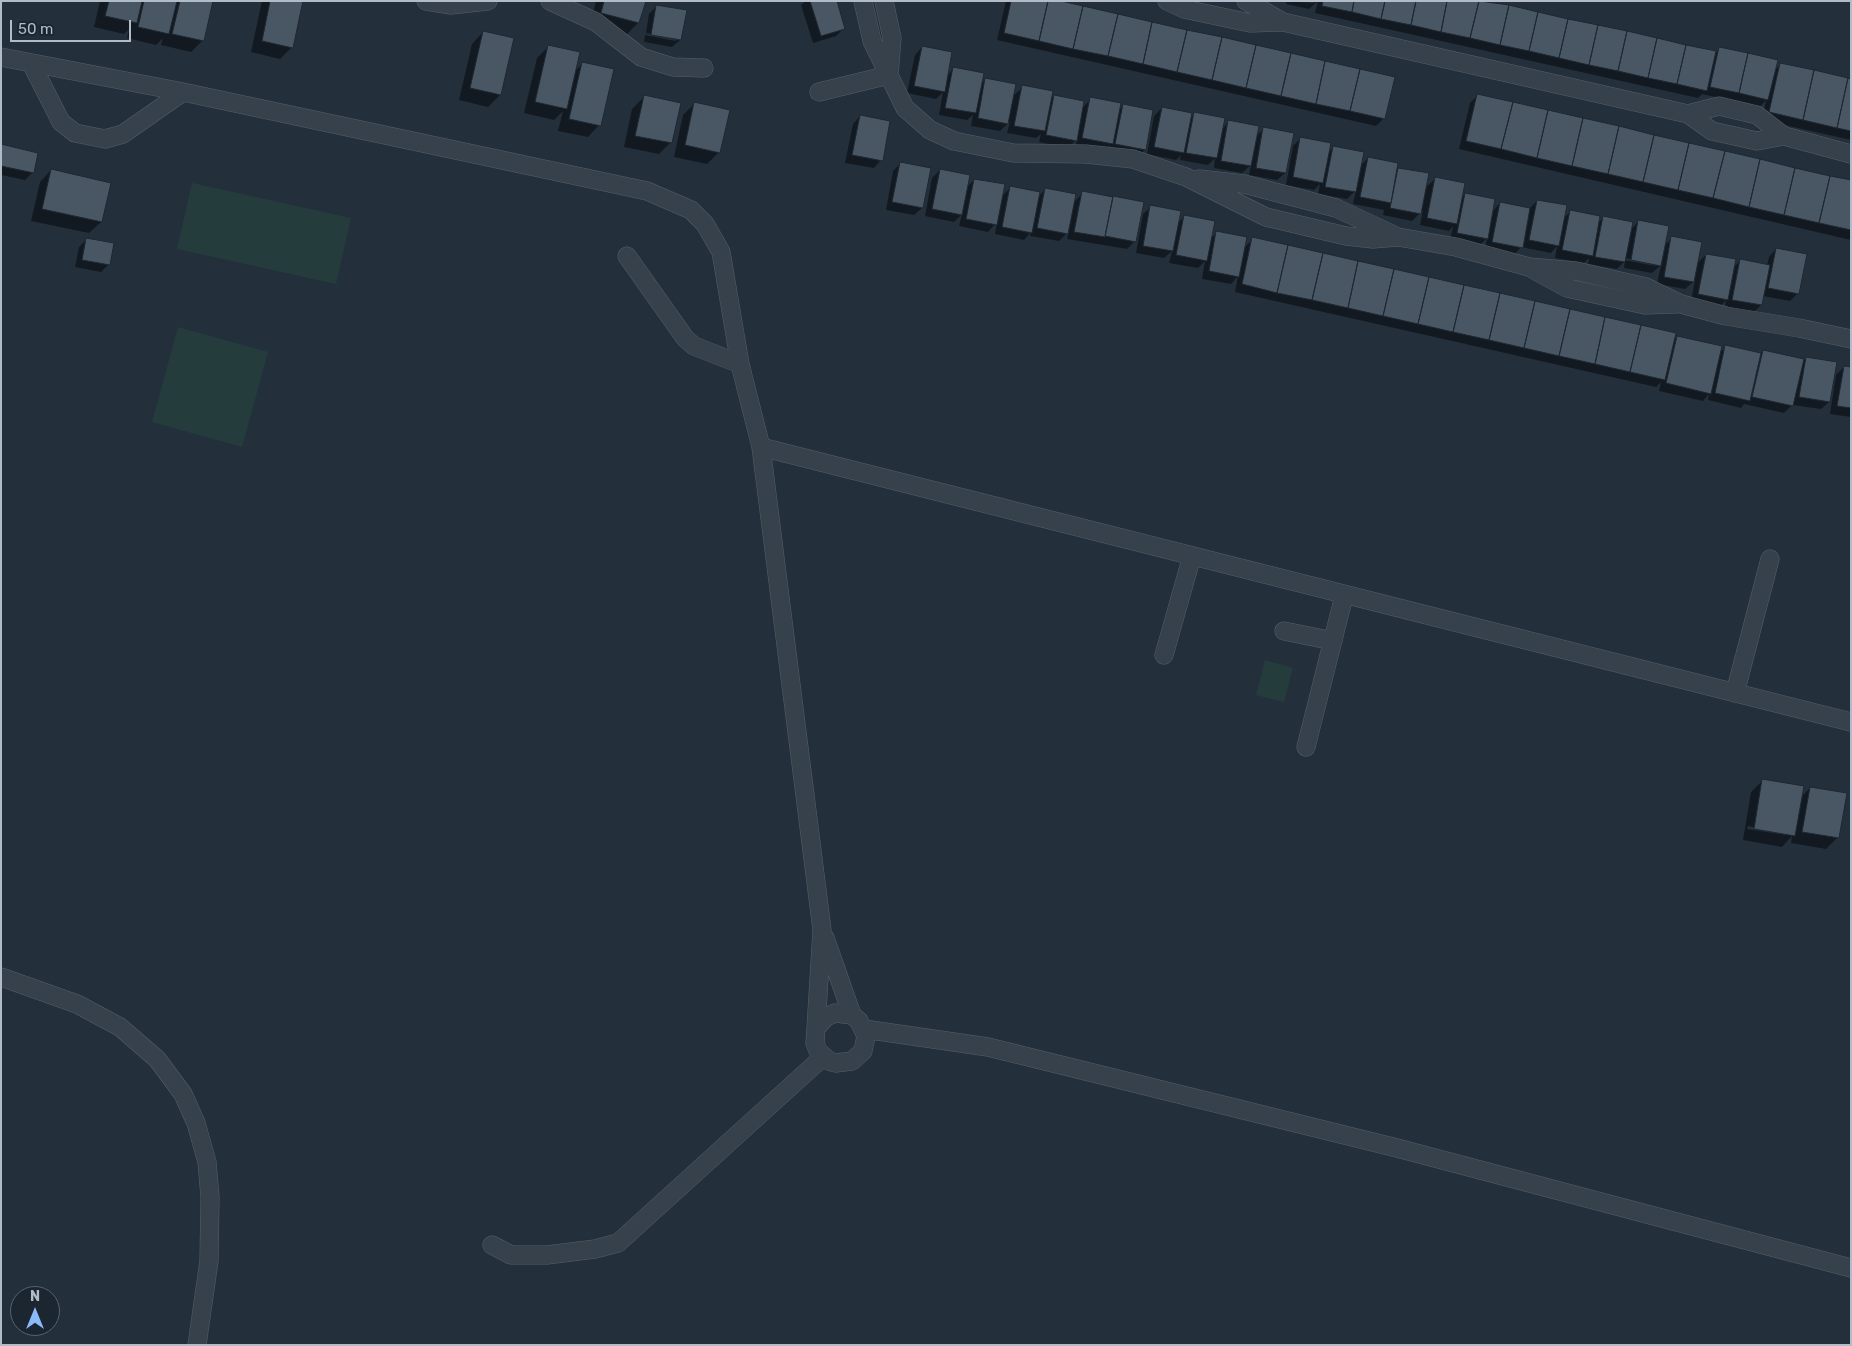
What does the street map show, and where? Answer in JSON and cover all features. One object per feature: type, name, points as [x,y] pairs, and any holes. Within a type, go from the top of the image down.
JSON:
[{"type":"street","points":[[426,1],[451,5],[488,1]]},
{"type":"street","points":[[550,1],[596,22],[641,57],[673,68],[704,68]]},
{"type":"street","points":[[863,1],[872,41],[905,108],[930,130],[954,141],[1013,153],[1110,155],[1151,164],[1186,177],[1266,217],[1346,236],[1373,239],[1398,237],[1456,247],[1529,267],[1567,288],[1645,305],[1681,304],[1726,316],[1851,339]]},
{"type":"street","points":[[884,1],[892,38],[888,75]]},
{"type":"street","points":[[1167,1],[1184,9],[1250,23],[1283,22],[1688,114],[1712,132],[1721,134],[1757,141],[1784,136]]},
{"type":"street","points":[[1246,1],[1283,22]]},
{"type":"street","points":[[1,57],[183,92],[647,191],[691,210],[705,224],[721,252],[740,364],[762,447],[822,930],[816,1043],[823,1057],[836,1063],[852,1061],[863,1051],[866,1044],[822,930]]},
{"type":"street","points":[[32,63],[61,122],[75,133],[105,139],[123,134],[183,92]]},
{"type":"street","points":[[819,92],[888,75]]},
{"type":"street","points":[[1688,114],[1719,106],[1757,115],[1784,136],[1851,154]]},
{"type":"street","points":[[1186,177],[1244,184],[1336,208],[1398,237]]},
{"type":"street","points":[[627,256],[685,338],[694,346],[740,364]]},
{"type":"street","points":[[762,447],[1344,596],[1851,722]]},
{"type":"street","points":[[1164,655],[1192,556]]},
{"type":"street","points":[[1735,693],[1770,559]]},
{"type":"street","points":[[1306,747],[1344,596]]},
{"type":"street","points":[[1284,631],[1333,641]]},
{"type":"street","points":[[1,977],[77,1004],[120,1027],[157,1059],[184,1094],[196,1123],[206,1162],[210,1197],[209,1261],[197,1345]]},
{"type":"street","points":[[816,1028],[826,1017],[835,1013],[858,1022],[988,1047],[1397,1148],[1851,1268]]},
{"type":"street","points":[[492,1245],[511,1255],[547,1255],[595,1249],[618,1243],[823,1057]]},
{"type":"green space","points":[[192,183],[351,218],[336,284],[177,249]]},
{"type":"green space","points":[[178,327],[268,352],[242,447],[152,422]]},
{"type":"green space","points":[[1265,660],[1293,668],[1284,702],[1256,695]]},
{"type":"building","points":[[109,1],[142,1],[137,23],[105,16]]},
{"type":"building","points":[[144,1],[177,1],[169,34],[138,27]]},
{"type":"building","points":[[180,1],[213,1],[204,41],[172,34]]},
{"type":"building","points":[[270,1],[303,1],[293,48],[262,41]]},
{"type":"building","points":[[604,1],[646,1],[639,23],[601,13]]},
{"type":"building","points":[[810,1],[837,1],[845,29],[821,36]]},
{"type":"building","points":[[1011,1],[1048,1],[1039,41],[1004,33]]},
{"type":"building","points":[[1048,1],[1061,1],[1083,6],[1073,49],[1039,41]]},
{"type":"building","points":[[1323,1],[1354,1],[1352,12],[1322,6]]},
{"type":"building","points":[[1354,1],[1385,1],[1381,19],[1352,12]]},
{"type":"building","points":[[1385,1],[1416,1],[1411,25],[1381,19]]},
{"type":"building","points":[[1416,1],[1447,1],[1441,32],[1411,25]]},
{"type":"building","points":[[1447,1],[1479,1],[1470,38],[1441,32]]},
{"type":"building","points":[[1479,1],[1509,5],[1500,45],[1470,38]]},
{"type":"building","points":[[656,5],[687,10],[681,40],[651,35]]},
{"type":"building","points":[[1509,5],[1538,12],[1529,51],[1500,45]]},
{"type":"building","points":[[1083,6],[1118,14],[1108,56],[1073,49]]},
{"type":"building","points":[[1538,12],[1568,19],[1559,58],[1529,51]]},
{"type":"building","points":[[1118,14],[1152,22],[1143,64],[1108,56]]},
{"type":"building","points":[[1568,19],[1598,25],[1589,65],[1559,58]]},
{"type":"building","points":[[1152,22],[1187,30],[1177,72],[1143,64]]},
{"type":"building","points":[[1598,25],[1627,31],[1618,71],[1589,65]]},
{"type":"building","points":[[1187,30],[1222,37],[1212,80],[1177,72]]},
{"type":"building","points":[[483,31],[514,38],[501,95],[470,88]]},
{"type":"building","points":[[1627,31],[1657,38],[1648,78],[1618,71]]},
{"type":"building","points":[[1222,37],[1256,45],[1246,88],[1212,80]]},
{"type":"building","points":[[1657,38],[1686,45],[1677,84],[1648,78]]},
{"type":"building","points":[[548,45],[580,52],[567,109],[535,102]]},
{"type":"building","points":[[1256,45],[1291,53],[1281,96],[1246,88]]},
{"type":"building","points":[[1686,45],[1716,51],[1707,91],[1677,84]]},
{"type":"building","points":[[922,46],[952,52],[945,92],[914,86]]},
{"type":"building","points":[[1719,47],[1748,53],[1739,93],[1710,87]]},
{"type":"building","points":[[1291,53],[1325,61],[1316,104],[1281,96]]},
{"type":"building","points":[[1748,53],[1778,60],[1768,100],[1739,93]]},
{"type":"building","points":[[1325,61],[1360,69],[1350,111],[1316,104]]},
{"type":"building","points":[[582,62],[614,69],[601,126],[569,119]]},
{"type":"building","points":[[1780,63],[1814,70],[1803,120],[1769,112]]},
{"type":"building","points":[[953,67],[984,73],[976,113],[945,108]]},
{"type":"building","points":[[1360,69],[1395,77],[1385,119],[1350,111]]},
{"type":"building","points":[[1814,70],[1848,78],[1837,128],[1803,120]]},
{"type":"building","points":[[985,78],[1016,84],[1008,124],[978,118]]},
{"type":"building","points":[[1848,78],[1851,79],[1851,131],[1837,128]]},
{"type":"building","points":[[1022,85],[1053,91],[1045,131],[1014,126]]},
{"type":"building","points":[[1477,94],[1513,102],[1501,149],[1466,141]]},
{"type":"building","points":[[644,95],[681,103],[672,143],[635,136]]},
{"type":"building","points":[[1054,95],[1084,101],[1077,141],[1046,135]]},
{"type":"building","points":[[1090,97],[1121,103],[1113,144],[1082,138]]},
{"type":"building","points":[[694,102],[730,110],[720,153],[685,145]]},
{"type":"building","points":[[1513,102],[1548,110],[1537,158],[1501,149]]},
{"type":"building","points":[[1123,104],[1153,110],[1146,150],[1115,144]]},
{"type":"building","points":[[1162,107],[1192,113],[1184,153],[1154,147]]},
{"type":"building","points":[[1548,110],[1583,118],[1572,166],[1537,158]]},
{"type":"building","points":[[1194,112],[1225,118],[1217,158],[1186,153]]},
{"type":"building","points":[[860,115],[890,121],[883,161],[852,155]]},
{"type":"building","points":[[1583,118],[1619,126],[1608,174],[1572,166]]},
{"type":"building","points":[[1228,120],[1259,126],[1251,166],[1221,161]]},
{"type":"building","points":[[1619,126],[1654,135],[1643,182],[1608,174]]},
{"type":"building","points":[[1263,127],[1294,133],[1286,173],[1256,168]]},
{"type":"building","points":[[1654,135],[1689,143],[1678,190],[1643,182]]},
{"type":"building","points":[[1300,137],[1331,143],[1323,183],[1293,177]]},
{"type":"building","points":[[1689,143],[1725,151],[1713,198],[1678,190]]},
{"type":"building","points":[[1,144],[38,153],[34,173],[1,166]]},
{"type":"building","points":[[1333,146],[1364,152],[1356,192],[1325,187]]},
{"type":"building","points":[[1725,151],[1760,159],[1749,207],[1713,198]]},
{"type":"building","points":[[1368,157],[1398,163],[1391,203],[1360,197]]},
{"type":"building","points":[[1760,159],[1795,168],[1784,215],[1749,207]]},
{"type":"building","points":[[900,162],[931,168],[923,208],[892,202]]},
{"type":"building","points":[[1398,168],[1429,173],[1421,214],[1390,208]]},
{"type":"building","points":[[1795,168],[1830,176],[1819,223],[1784,215]]},
{"type":"building","points":[[51,169],[111,183],[102,222],[42,209]]},
{"type":"building","points":[[940,169],[970,175],[962,215],[932,209]]},
{"type":"building","points":[[1830,176],[1851,180],[1851,230],[1819,223]]},
{"type":"building","points":[[1435,177],[1465,183],[1457,224],[1427,218]]},
{"type":"building","points":[[974,179],[1005,184],[997,225],[966,219]]},
{"type":"building","points":[[1010,186],[1040,192],[1032,233],[1002,227]]},
{"type":"building","points":[[1045,188],[1076,194],[1068,234],[1037,228]]},
{"type":"building","points":[[1082,191],[1113,197],[1105,237],[1074,232]]},
{"type":"building","points":[[1465,193],[1495,199],[1488,239],[1457,233]]},
{"type":"building","points":[[1113,196],[1144,202],[1136,242],[1105,236]]},
{"type":"building","points":[[1537,200],[1567,205],[1559,246],[1529,240]]},
{"type":"building","points":[[1500,202],[1530,208],[1523,248],[1492,242]]},
{"type":"building","points":[[1150,205],[1181,211],[1173,251],[1143,246]]},
{"type":"building","points":[[1570,210],[1600,216],[1593,256],[1562,250]]},
{"type":"building","points":[[1184,215],[1215,221],[1207,261],[1176,255]]},
{"type":"building","points":[[1603,216],[1633,222],[1625,262],[1595,257]]},
{"type":"building","points":[[1638,220],[1669,226],[1661,266],[1631,260]]},
{"type":"building","points":[[1216,231],[1247,237],[1239,277],[1209,271]]},
{"type":"building","points":[[1671,236],[1702,242],[1694,282],[1664,277]]},
{"type":"building","points":[[1252,237],[1288,245],[1277,293],[1242,284]]},
{"type":"building","points":[[86,238],[114,243],[110,265],[82,260]]},
{"type":"building","points":[[1288,245],[1323,253],[1312,300],[1277,293]]},
{"type":"building","points":[[1776,248],[1807,254],[1799,294],[1768,288]]},
{"type":"building","points":[[1323,253],[1358,261],[1348,308],[1312,300]]},
{"type":"building","points":[[1706,254],[1736,259],[1728,300],[1698,294]]},
{"type":"building","points":[[1740,259],[1770,265],[1762,305],[1732,300]]},
{"type":"building","points":[[1358,261],[1394,269],[1383,316],[1348,308]]},
{"type":"building","points":[[1394,269],[1429,277],[1418,324],[1383,316]]},
{"type":"building","points":[[1429,277],[1464,285],[1453,332],[1418,324]]},
{"type":"building","points":[[1464,285],[1500,293],[1489,340],[1453,332]]},
{"type":"building","points":[[1500,293],[1535,301],[1524,348],[1489,340]]},
{"type":"building","points":[[1535,301],[1570,309],[1559,356],[1524,348]]},
{"type":"building","points":[[1570,309],[1605,317],[1595,364],[1559,356]]},
{"type":"building","points":[[1605,317],[1641,325],[1630,372],[1595,364]]},
{"type":"building","points":[[1641,325],[1676,333],[1665,380],[1630,372]]},
{"type":"building","points":[[1677,336],[1722,346],[1711,394],[1666,383]]},
{"type":"building","points":[[1725,345],[1761,353],[1750,401],[1715,393]]},
{"type":"building","points":[[1763,350],[1804,359],[1793,406],[1752,397]]},
{"type":"building","points":[[1806,357],[1837,362],[1830,402],[1799,397]]},
{"type":"building","points":[[1844,366],[1851,367],[1851,408],[1837,406]]},
{"type":"building","points":[[1762,779],[1804,786],[1795,836],[1754,829]]},
{"type":"building","points":[[1810,787],[1847,793],[1839,838],[1802,832]]}]
